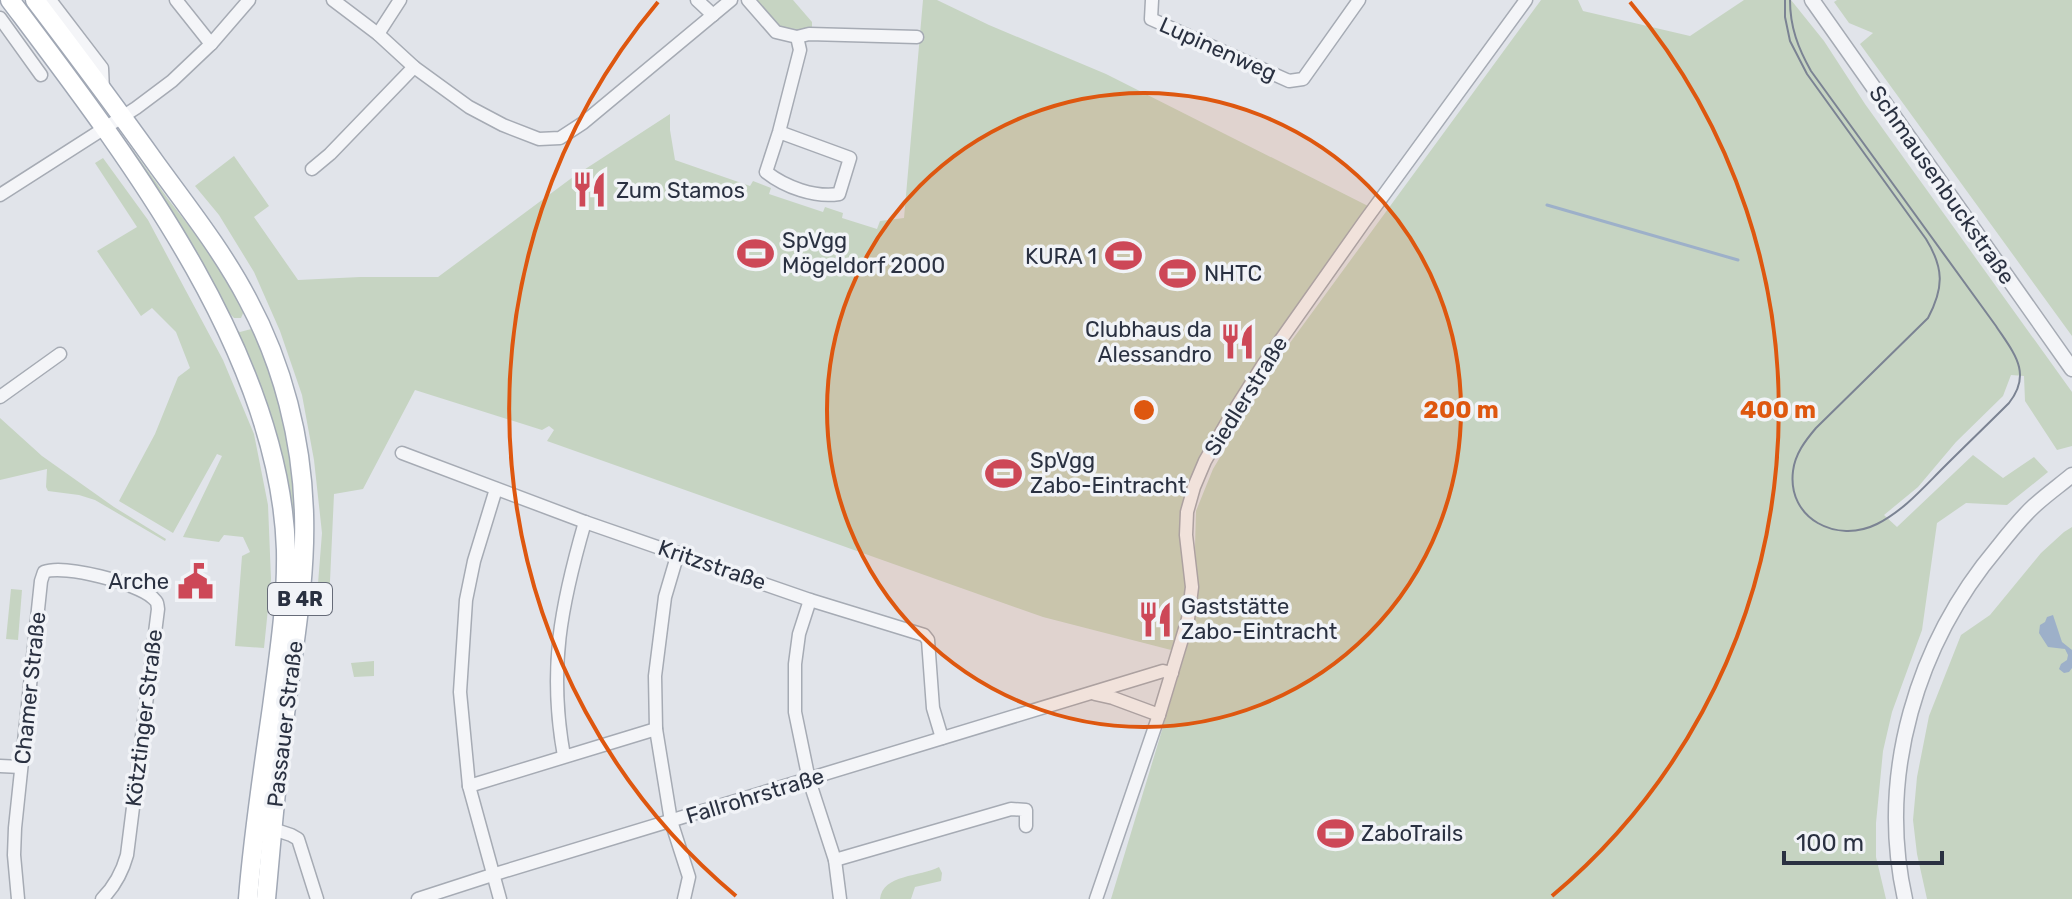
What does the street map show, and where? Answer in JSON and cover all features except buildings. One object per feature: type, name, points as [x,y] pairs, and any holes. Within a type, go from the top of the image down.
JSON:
[{"type":"main road","name":"B 4R","points":[[10,0],[103,128]]},
{"type":"main road","name":"B 4R","points":[[35,0],[122,116]]},
{"type":"main road","name":"Passauer Straße","points":[[122,116],[209,236],[252,306],[275,360],[287,400],[299,461],[304,516],[301,585],[266,899]]},
{"type":"main road","name":"Passauer Straße","points":[[103,128],[172,230],[220,318],[268,436],[280,494],[286,549],[283,620],[248,899]]},
{"type":"main road","points":[[220,318],[236,324],[245,322],[250,317],[252,306]]},
{"type":"street","points":[[50,0],[102,68],[103,91]]},
{"type":"street","points":[[176,0],[211,44]]},
{"type":"street","points":[[0,195],[172,81],[211,44],[249,0]]},
{"type":"street","points":[[333,0],[378,34],[414,67],[469,107],[539,139],[560,138],[583,123],[731,0]]},
{"type":"street","points":[[378,34],[400,0]]},
{"type":"street","points":[[697,0],[713,15]]},
{"type":"street","points":[[748,0],[776,32],[797,37],[809,34],[917,37]]},
{"type":"street","name":"Lupinenweg","points":[[1152,0],[1151,19],[1289,81],[1303,79],[1359,0]]},
{"type":"street","name":"Siedlerstraße","points":[[1096,899],[1159,715],[1188,619],[1192,596],[1187,512],[1205,461],[1263,365],[1526,0]]},
{"type":"street","name":"Schmausenbuckstraße","points":[[1812,0],[2072,369]]},
{"type":"street","points":[[0,18],[41,75]]},
{"type":"street","points":[[779,132],[850,158],[839,194],[824,197],[777,181],[766,172],[800,50],[797,37]]},
{"type":"street","points":[[312,169],[414,67]]},
{"type":"street","points":[[0,397],[60,354]]},
{"type":"street","name":"Kritzstraße","points":[[402,453],[585,522],[810,600],[924,635],[928,640],[933,708],[942,738]]},
{"type":"street","points":[[1905,899],[1898,837],[1900,766],[1911,711],[1929,655],[1961,595],[1987,559],[2035,505],[2072,475]]},
{"type":"street","points":[[496,489],[474,561],[466,600],[460,692],[469,786],[500,899]]},
{"type":"street","points":[[564,756],[558,722],[557,662],[561,619],[585,522]]},
{"type":"street","points":[[678,553],[665,597],[655,676],[656,729],[671,821],[689,877],[684,899]]},
{"type":"street","name":"Kötztinger Straße","points":[[44,572],[53,569],[104,578],[157,601],[127,855],[119,878],[102,899]]},
{"type":"street","name":"Chamer Straße","points":[[18,899],[14,839],[44,572]]},
{"type":"street","points":[[810,600],[799,634],[795,664],[795,712],[809,780],[835,860],[840,899]]},
{"type":"street","name":"Fallrohrstraße","points":[[418,899],[1163,671],[1172,673]]},
{"type":"street","points":[[1092,693],[1159,715]]},
{"type":"street","points":[[469,786],[656,729]]},
{"type":"street","points":[[0,766],[21,767]]},
{"type":"street","points":[[835,860],[1011,809],[1026,810],[1026,826]]},
{"type":"street","points":[[273,829],[298,839],[317,899]]},
{"type":"green space","points":[[755,0],[793,0],[812,22],[812,30],[778,26]]},
{"type":"green space","points":[[923,0],[937,0],[1106,74],[1370,207],[1274,338],[1236,397],[1196,470],[1189,486],[1186,609],[1175,651],[1043,617],[547,441],[554,430],[549,426],[542,430],[415,390],[363,489],[334,494],[329,603],[316,609],[322,533],[314,460],[302,395],[280,331],[254,272],[219,215],[195,186],[234,156],[269,206],[254,217],[298,280],[438,277],[573,177],[670,114],[675,160],[750,186],[753,181],[771,188],[769,194],[823,212],[825,207],[843,213],[842,218],[877,229],[880,221],[904,218]]},
{"type":"green space","points":[[1541,0],[1578,0],[1583,11],[1690,36],[1744,0],[1791,0],[1824,41],[1865,104],[2072,392],[2072,446],[2057,450],[2025,401],[2024,376],[2011,375],[2003,396],[1956,442],[1918,487],[1884,515],[1897,527],[1973,455],[2003,478],[2034,457],[2048,472],[2007,505],[1966,503],[1937,523],[1922,630],[1892,712],[1883,751],[1876,857],[1886,899],[1111,899],[1198,606],[1196,511],[1213,469],[1284,351]]},
{"type":"green space","points":[[2072,0],[2072,336],[1860,44],[1873,33],[1849,23],[1834,2]]},
{"type":"green space","points":[[130,146],[220,266],[244,311],[241,318],[230,314],[187,235],[125,150]]},
{"type":"green space","points":[[103,158],[148,220],[223,360],[254,434],[268,505],[271,579],[264,648],[235,646],[242,556],[250,552],[243,537],[224,535],[219,542],[183,537],[222,456],[217,454],[173,533],[119,501],[155,434],[178,377],[190,368],[176,332],[152,308],[141,316],[97,251],[137,227],[95,163]]},
{"type":"green space","points":[[231,328],[240,332],[255,328],[268,359],[291,447],[298,543],[291,564]]},
{"type":"green space","points":[[0,418],[42,456],[165,541],[95,500],[48,491],[47,469],[0,480]]},
{"type":"green space","points":[[2072,527],[2072,899],[1927,899],[1913,820],[1917,777],[1929,716],[1961,635],[1990,615],[2041,553]]},
{"type":"green space","points":[[11,589],[22,590],[18,640],[6,639]]},
{"type":"green space","points":[[374,661],[374,676],[354,677],[351,663]]},
{"type":"green space","points":[[939,867],[941,881],[915,887],[911,899],[880,899],[888,885],[895,881]]},
{"type":"water","points":[[2053,615],[2062,642],[2072,650],[2072,668],[2069,672],[2059,669],[2067,660],[2065,649],[2048,647],[2039,633],[2040,625]]},
{"type":"waterway","points":[[1547,205],[1738,260]]},
{"type":"tram line","points":[[1785,0],[1790,41],[1807,74],[1926,239],[1939,269],[1937,297],[1928,318],[1816,428],[1796,459],[1793,488],[1806,514],[1831,529],[1846,531],[1877,524],[1904,506],[2009,403],[2016,392],[2020,372],[2014,354],[1996,326],[1811,71],[1796,37],[1790,0]]},
{"type":"place","name":"Zum Stamos","points":[[590,190]]},
{"type":"place","name":"SpVgg Mögeldorf 2000","points":[[756,253]]},
{"type":"place","name":"KURA 1","points":[[1123,256]]},
{"type":"place","name":"NHTC","points":[[1178,273]]},
{"type":"place","name":"Clubhaus da Alessandro","points":[[1238,342]]},
{"type":"place","name":"SpVgg Zabo-Eintracht","points":[[1004,473]]},
{"type":"place","name":"Arche","points":[[195,581]]},
{"type":"place","name":"Gaststätte Zabo-Eintracht","points":[[1155,619]]},
{"type":"place","name":"ZaboTrails","points":[[1335,833]]}]
